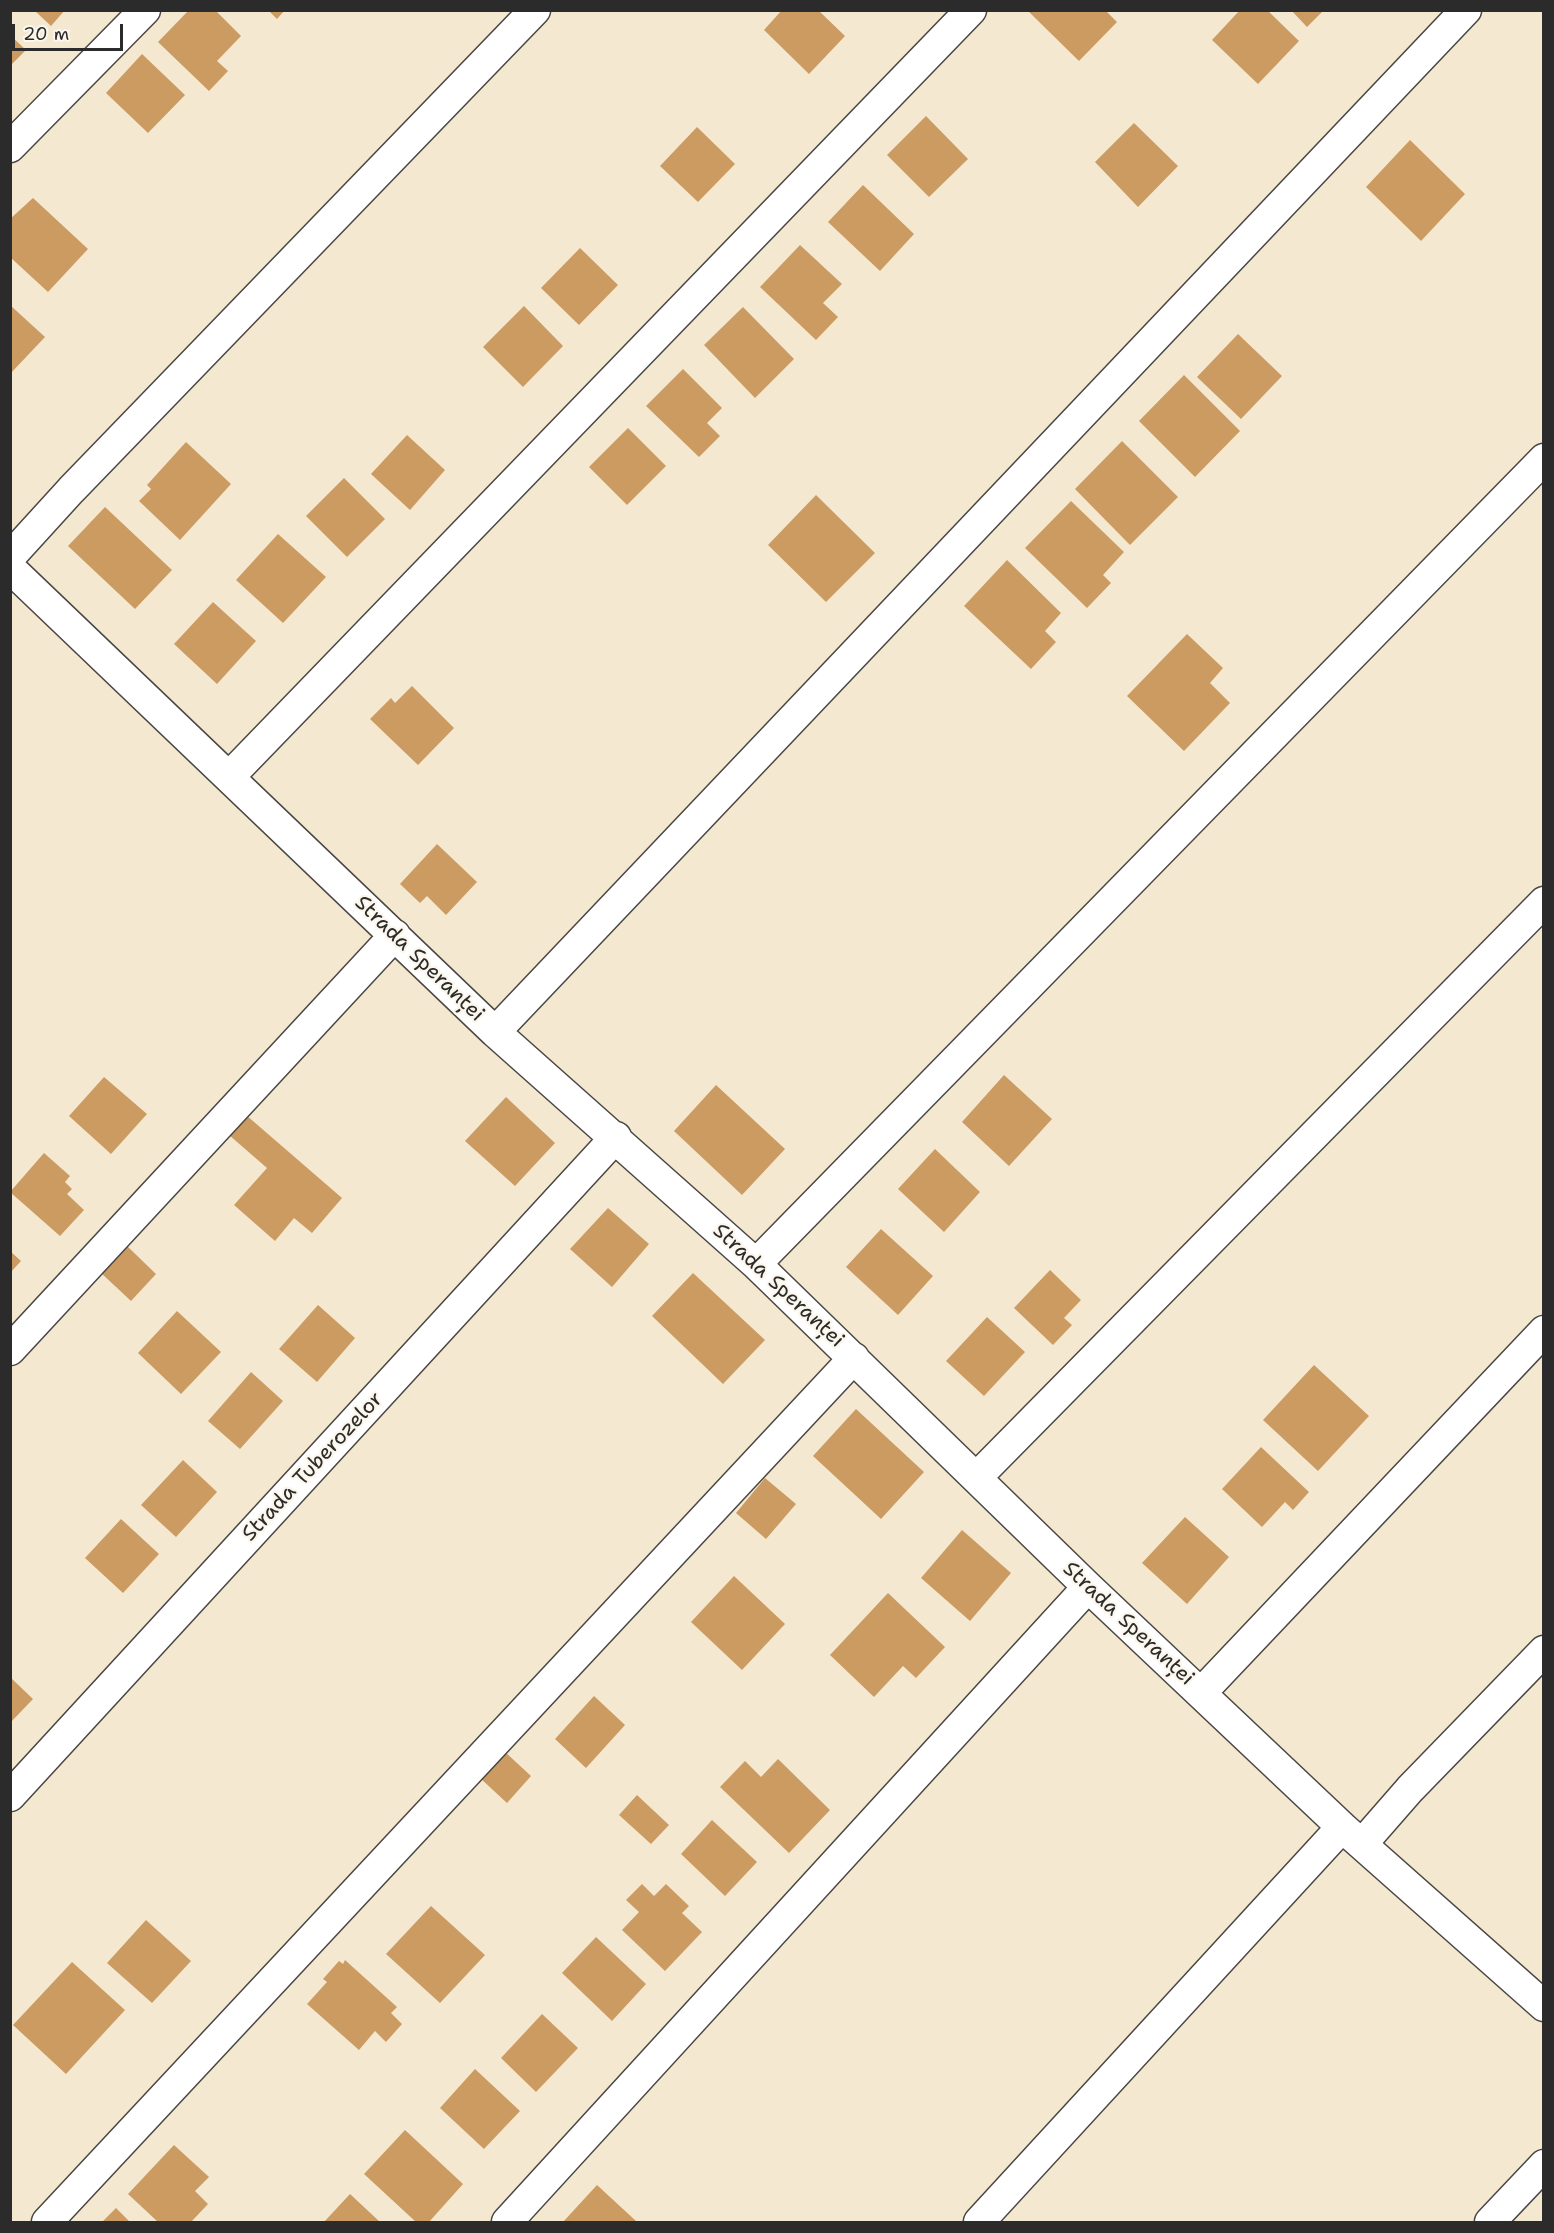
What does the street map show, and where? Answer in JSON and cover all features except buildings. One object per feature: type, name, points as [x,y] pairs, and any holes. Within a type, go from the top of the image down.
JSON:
[{"type":"street","points":[[10,147],[145,10]]},
{"type":"street","points":[[10,557],[71,490],[535,10]]},
{"type":"street","points":[[229,777],[971,10]]},
{"type":"street","points":[[495,1032],[1466,10]]},
{"type":"street","points":[[756,1264],[1544,459]]},
{"type":"street","name":"Strada Speranței","points":[[10,568],[495,1032],[756,1264],[1088,1587],[1352,1836],[1544,2006]]},
{"type":"street","points":[[976,1478],[1544,902]]},
{"type":"street","points":[[10,1350],[395,935]]},
{"type":"street","name":"Strada Tuberozelor","points":[[10,1796],[615,1137]]},
{"type":"street","points":[[1201,1693],[1544,1331]]},
{"type":"street","points":[[47,2223],[854,1358]]},
{"type":"street","points":[[507,2223],[1088,1587]]},
{"type":"street","points":[[979,2223],[1352,1836],[1410,1789],[1544,1651]]},
{"type":"street","points":[[1490,2223],[1544,2164]]}]
